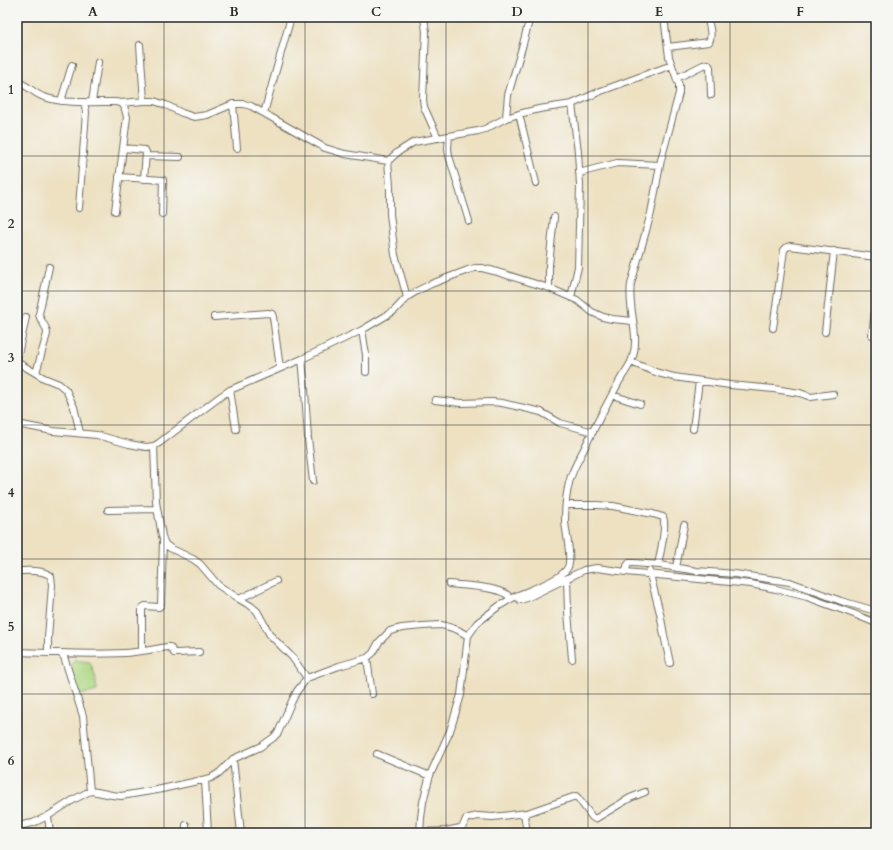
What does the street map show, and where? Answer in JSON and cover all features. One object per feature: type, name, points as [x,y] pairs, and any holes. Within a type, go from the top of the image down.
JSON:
[{"type":"street","points":[[264,113],[291,17]]},
{"type":"street","points":[[424,17],[426,32],[422,98],[424,107],[438,138]]},
{"type":"street","points":[[506,118],[508,95],[530,17]]},
{"type":"street","points":[[645,792],[630,798],[595,819],[576,796],[524,813],[469,818],[460,828],[446,831],[420,832],[423,802],[430,776],[456,715],[461,695],[468,636],[477,623],[499,606],[514,597],[559,577],[568,568],[569,561],[565,523],[569,483],[593,432],[632,359],[635,343],[630,291],[631,284],[651,213],[660,166],[679,93],[679,85],[668,47],[664,17]]},
{"type":"street","points":[[668,47],[708,42],[711,36],[707,17]]},
{"type":"street","points":[[140,45],[144,101]]},
{"type":"street","points":[[92,102],[98,62]]},
{"type":"street","points":[[407,297],[395,255],[390,209],[388,164],[398,152],[414,142],[422,140],[438,138],[448,142],[469,133],[485,129],[506,118],[520,118],[539,109],[573,108],[601,91],[674,71],[708,64],[710,67],[711,95]]},
{"type":"street","points":[[61,101],[72,65]]},
{"type":"street","points":[[17,82],[23,84],[36,94],[61,101],[85,104],[92,102],[115,102],[124,107],[127,117],[115,211]]},
{"type":"street","points":[[124,107],[144,101],[160,103],[194,117],[207,115],[244,104],[264,113],[325,148],[388,164]]},
{"type":"street","points":[[80,208],[86,112],[85,104]]},
{"type":"street","points":[[233,107],[237,148]]},
{"type":"street","points":[[571,297],[578,267],[580,193],[578,152],[573,108]]},
{"type":"street","points":[[520,118],[536,183]]},
{"type":"street","points":[[448,142],[449,156],[470,221]]},
{"type":"street","points":[[123,148],[145,150],[146,156],[144,178]]},
{"type":"street","points":[[146,156],[180,157]]},
{"type":"street","points":[[579,173],[617,163],[660,166]]},
{"type":"street","points":[[119,177],[163,180],[162,214]]},
{"type":"street","points":[[549,288],[549,265],[554,217]]},
{"type":"street","points":[[774,328],[784,250],[787,247],[790,246],[834,251],[876,258]]},
{"type":"street","points":[[825,332],[834,251]]},
{"type":"street","points":[[36,373],[48,334],[46,327],[40,320],[39,314],[49,267]]},
{"type":"street","points":[[17,426],[22,425],[53,431],[97,435],[130,444],[146,447],[154,446],[159,444],[230,390],[302,359],[362,330],[394,311],[412,293],[431,284],[475,268],[494,271],[549,288],[577,300],[592,312],[603,317],[633,321]]},
{"type":"street","points":[[872,335],[876,302]]},
{"type":"street","points":[[214,317],[268,313],[272,314],[280,368]]},
{"type":"street","points":[[17,359],[26,317]]},
{"type":"street","points":[[362,330],[366,349],[366,372]]},
{"type":"street","points":[[302,359],[313,481]]},
{"type":"street","points":[[17,362],[59,384],[66,390],[74,407],[80,433]]},
{"type":"street","points":[[630,362],[665,376],[781,390],[800,393],[811,397],[833,394]]},
{"type":"street","points":[[693,429],[699,381]]},
{"type":"street","points":[[230,390],[236,429]]},
{"type":"street","points":[[612,395],[640,404]]},
{"type":"street","points":[[435,400],[461,403],[502,403],[541,412],[560,423],[593,432]]},
{"type":"street","points":[[142,651],[142,608],[145,606],[159,607],[161,604],[163,540],[155,494],[154,446]]},
{"type":"street","points":[[566,505],[613,506],[663,517],[664,520],[658,565]]},
{"type":"street","points":[[108,510],[157,509]]},
{"type":"street","points":[[676,568],[684,525]]},
{"type":"street","points":[[163,540],[170,548],[193,559],[218,584],[257,611],[270,635],[292,657],[308,678]]},
{"type":"street","points":[[626,572],[629,563],[648,564],[790,582],[835,599],[876,611]]},
{"type":"street","points":[[648,564],[670,663]]},
{"type":"street","points":[[449,584],[474,586],[500,591],[520,600],[584,570],[597,568],[751,584],[807,597],[876,623]]},
{"type":"street","points":[[17,571],[41,572],[51,576],[52,585],[48,652]]},
{"type":"street","points":[[567,579],[572,659]]},
{"type":"street","points":[[239,599],[276,581]]},
{"type":"street","points":[[17,826],[33,823],[48,816],[90,791],[121,796],[211,778],[219,773],[233,759],[260,747],[278,733],[297,691],[308,678],[339,666],[367,658],[373,653],[383,637],[390,631],[423,626],[446,626],[458,630],[468,636]]},
{"type":"street","points":[[17,652],[90,654],[142,651],[170,647],[176,653],[199,652]]},
{"type":"street","points":[[60,653],[64,657],[83,716],[90,791]]},
{"type":"street","points":[[367,658],[372,694]]},
{"type":"street","points":[[377,754],[430,776]]},
{"type":"street","points":[[233,759],[241,833]]},
{"type":"street","points":[[205,780],[208,833]]},
{"type":"street","points":[[524,813],[527,833]]},
{"type":"street","points":[[48,816],[50,833]]},
{"type":"street","points":[[186,825],[186,833]]},
{"type":"green space","points":[[74,660],[90,662],[95,675],[97,691],[79,695],[70,668]]},
{"type":"railway","points":[[17,18],[28,17]]}]
